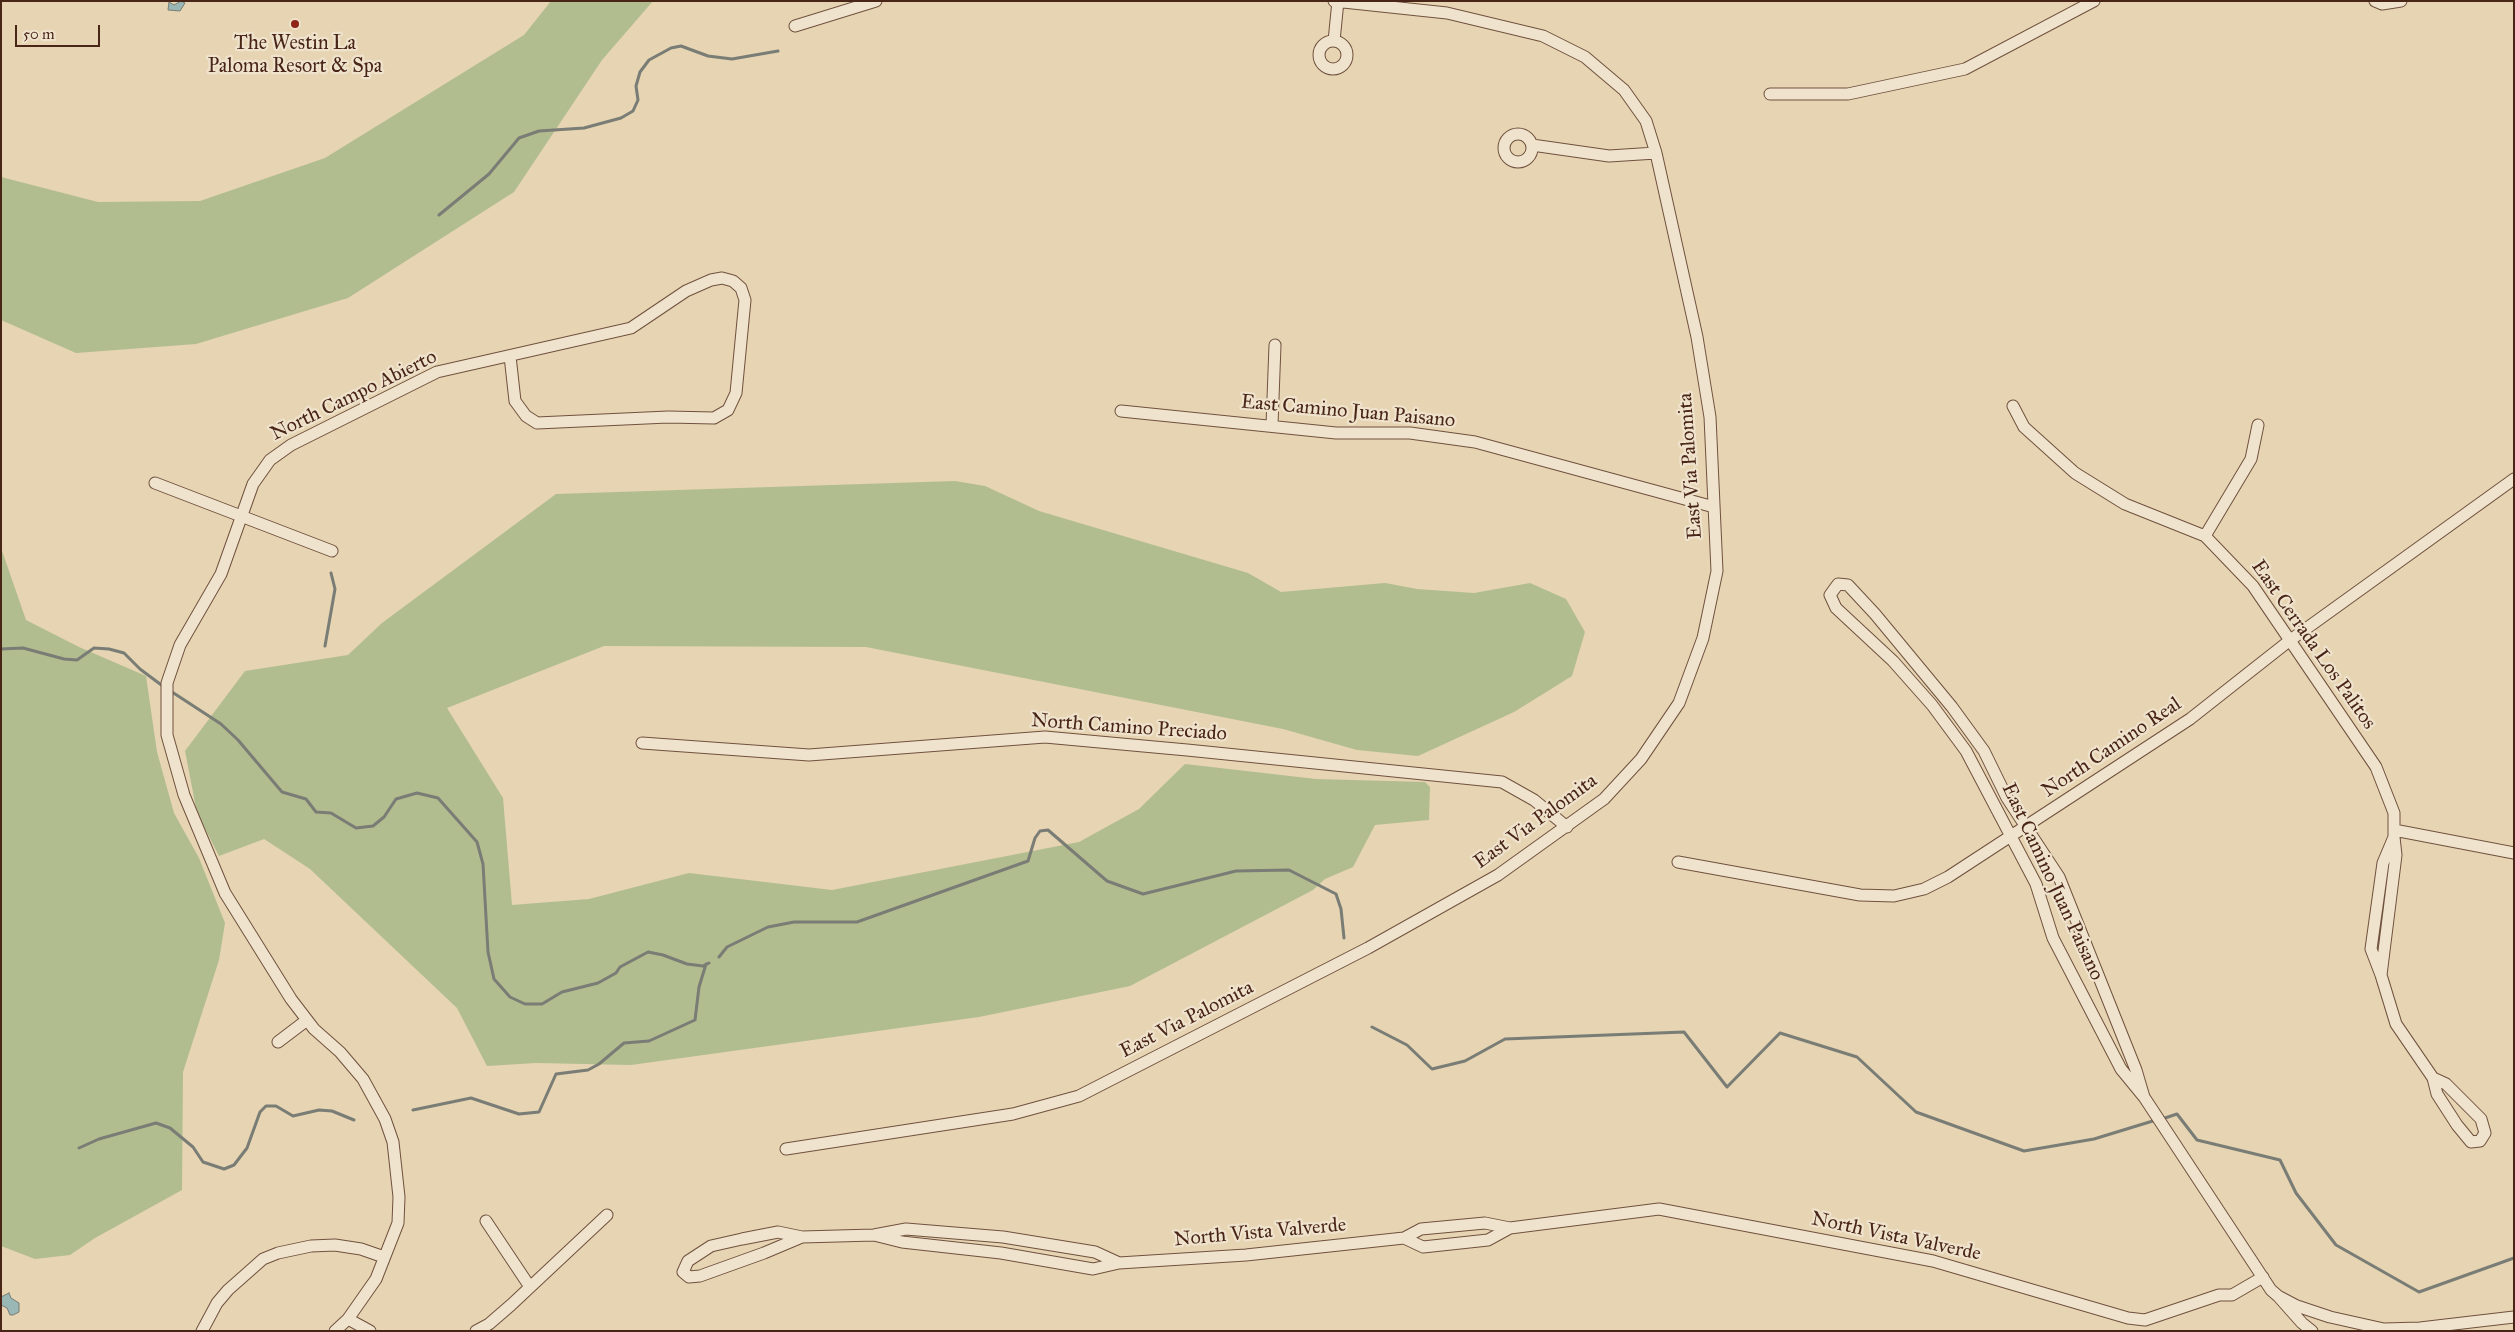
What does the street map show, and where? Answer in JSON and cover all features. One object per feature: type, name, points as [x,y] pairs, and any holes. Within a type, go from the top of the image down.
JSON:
[{"type":"street","points":[[795,26],[876,1]]},
{"type":"street","name":"East Via Palomita","points":[[786,1149],[1013,1114],[1079,1096],[1368,948],[1498,875],[1604,799],[1641,759],[1679,703],[1703,638],[1717,571],[1710,417],[1697,336],[1656,153],[1646,121],[1624,90],[1585,57],[1543,36],[1446,13],[1334,1]]},
{"type":"street","points":[[1334,41],[1338,1]]},
{"type":"street","points":[[1770,94],[1848,94],[1966,70],[2094,1]]},
{"type":"street","points":[[2375,1],[2382,4],[2401,1]]},
{"type":"street","points":[[1532,145],[1609,156],[1656,153]]},
{"type":"street","name":"North Campo Abierto","points":[[335,1331],[348,1319],[376,1279],[398,1224],[398,1189],[393,1142],[385,1119],[363,1079],[340,1052],[307,1020],[291,999],[225,893],[184,795],[167,735],[167,683],[180,645],[220,574],[243,516],[253,484],[270,460],[291,445],[437,372],[631,328],[686,291],[711,280],[722,278],[741,280],[741,288],[745,300],[736,393],[727,417],[705,419],[668,417],[549,423],[523,420],[515,401],[510,356]]},
{"type":"street","points":[[1272,425],[1275,345]]},
{"type":"street","name":"East Cerrada Los Palitos","points":[[2013,406],[2018,418],[2033,436],[2075,473],[2098,489],[2125,504],[2205,536],[2254,586],[2289,641],[2376,767],[2390,797],[2394,813],[2396,855],[2381,975],[2396,1024],[2432,1078],[2437,1094],[2470,1142],[2480,1141],[2485,1133],[2480,1119],[2446,1084],[2432,1078]]},
{"type":"street","name":"East Camino Juan Paisano","points":[[1121,411],[1336,432],[1410,433],[1475,442],[1714,507]]},
{"type":"street","points":[[2205,536],[2250,459],[2258,425]]},
{"type":"street","name":"North Camino Real","points":[[1678,862],[1846,893],[1894,896],[1916,892],[1936,883],[2026,827],[2190,719],[2289,641],[2514,479]]},
{"type":"street","points":[[155,483],[332,551]]},
{"type":"street","name":"East Camino Juan Paisano","points":[[2144,1097],[2136,1070],[2059,877],[2007,798],[1984,751],[1952,706],[1859,597],[1848,585],[1838,584],[1830,595],[1836,608],[1894,661],[1932,705],[1966,751],[2012,835],[2036,884],[2054,938],[2122,1070],[2144,1097],[2263,1277],[2302,1323],[2312,1331]]},
{"type":"street","name":"North Camino Preciado","points":[[642,743],[809,755],[1045,737],[1502,782],[1534,800],[1567,827]]},
{"type":"street","points":[[2394,833],[2514,853]]},
{"type":"street","points":[[278,1042],[307,1020]]},
{"type":"street","name":"North Vista Valverde","points":[[874,1235],[902,1242],[1001,1253],[1093,1269],[1119,1263],[1246,1256],[1404,1238],[1421,1229],[1485,1223],[1510,1228],[1659,1209],[1933,1261],[2128,1318],[2145,1320],[2219,1295],[2232,1295],[2263,1277]]},
{"type":"street","points":[[476,1331],[490,1324],[607,1215]]},
{"type":"street","points":[[486,1221],[530,1287]]},
{"type":"street","name":"North Vista Valverde","points":[[1404,1238],[1423,1247],[1488,1240],[1510,1228]]},
{"type":"street","name":"North Vista Valverde","points":[[802,1237],[700,1276],[688,1277],[683,1272],[688,1261],[711,1246],[778,1232],[802,1237],[874,1235],[906,1229],[1003,1237],[1095,1252],[1119,1263]]},
{"type":"street","points":[[202,1331],[212,1311],[228,1290],[263,1259],[278,1253],[311,1246],[335,1245],[361,1249],[384,1257]]},
{"type":"street","name":"East Camino Juan Paisano","points":[[2278,1296],[2297,1306],[2380,1330],[2423,1329],[2514,1317]]},
{"type":"street","points":[[348,1319],[370,1331]]},
{"type":"green space","points":[[551,1],[653,1],[602,60],[514,192],[348,298],[196,344],[76,353],[1,320],[1,177],[98,202],[200,201],[325,158],[524,35]]},
{"type":"green space","points":[[955,481],[985,486],[1039,511],[1248,573],[1281,592],[1385,583],[1417,589],[1474,593],[1530,583],[1566,599],[1585,632],[1572,676],[1514,712],[1418,756],[1357,750],[1283,729],[866,647],[604,646],[447,708],[503,798],[512,905],[589,899],[689,873],[832,890],[1079,842],[1139,809],[1185,764],[1316,779],[1425,782],[1430,787],[1429,820],[1375,825],[1353,867],[1325,879],[1313,890],[1130,986],[979,1017],[631,1065],[536,1063],[487,1066],[457,1008],[310,869],[264,839],[219,856],[197,813],[185,751],[245,671],[348,655],[382,623],[556,494]]},
{"type":"green space","points":[[1,548],[26,620],[79,647],[146,676],[157,752],[174,813],[199,858],[225,923],[219,960],[183,1072],[182,1190],[95,1238],[70,1255],[35,1259],[1,1246]]},
{"type":"water","points":[[181,1],[185,3],[180,11],[168,10],[169,2],[174,5]]},
{"type":"water","points":[[9,1293],[11,1298],[19,1303],[19,1312],[13,1315],[10,1315],[7,1308],[1,1305],[1,1297]]},
{"type":"waterway","points":[[439,215],[489,174],[519,138],[539,131],[584,128],[621,118],[633,111],[638,100],[636,86],[640,72],[649,60],[671,48],[681,46],[708,56],[732,59],[778,51]]},
{"type":"waterway","points":[[325,646],[335,589],[331,573]]},
{"type":"waterway","points":[[1,649],[23,648],[64,659],[77,660],[94,648],[109,649],[124,653],[140,669],[164,687]]},
{"type":"waterway","points":[[169,690],[221,724],[238,740],[282,792],[306,799],[316,812],[331,813],[356,828],[373,826],[384,817],[396,799],[417,793],[438,798],[477,842],[483,864],[488,952],[494,979],[510,997],[525,1004],[542,1004],[562,992],[598,983],[616,973],[620,967],[648,952],[663,955],[687,964],[703,966],[709,963]]},
{"type":"waterway","points":[[719,957],[727,947],[768,927],[794,922],[857,922],[1028,861],[1035,838],[1040,831],[1048,830],[1107,881],[1143,894],[1236,871],[1289,870],[1336,894],[1341,909],[1344,938]]},
{"type":"waterway","points":[[413,1110],[471,1098],[519,1114],[539,1112],[556,1074],[588,1070],[599,1064],[624,1043],[649,1041],[695,1020],[699,987],[706,964]]},
{"type":"waterway","points":[[1372,1027],[1407,1045],[1432,1069],[1465,1061],[1505,1039],[1684,1032],[1727,1087],[1780,1033],[1857,1057],[1916,1112],[2024,1151],[2094,1139],[2156,1120]]},
{"type":"waterway","points":[[79,1148],[99,1139],[156,1123],[170,1128],[193,1147],[203,1162],[224,1169],[234,1165],[247,1148],[260,1112],[266,1106],[276,1106],[293,1116],[319,1110],[332,1111],[354,1120]]},
{"type":"waterway","points":[[2162,1119],[2177,1114],[2197,1140],[2280,1160],[2296,1193],[2336,1245],[2419,1292],[2514,1258]]},
{"type":"place","name":"The Westin La Paloma Resort & Spa","points":[[295,24]]}]
